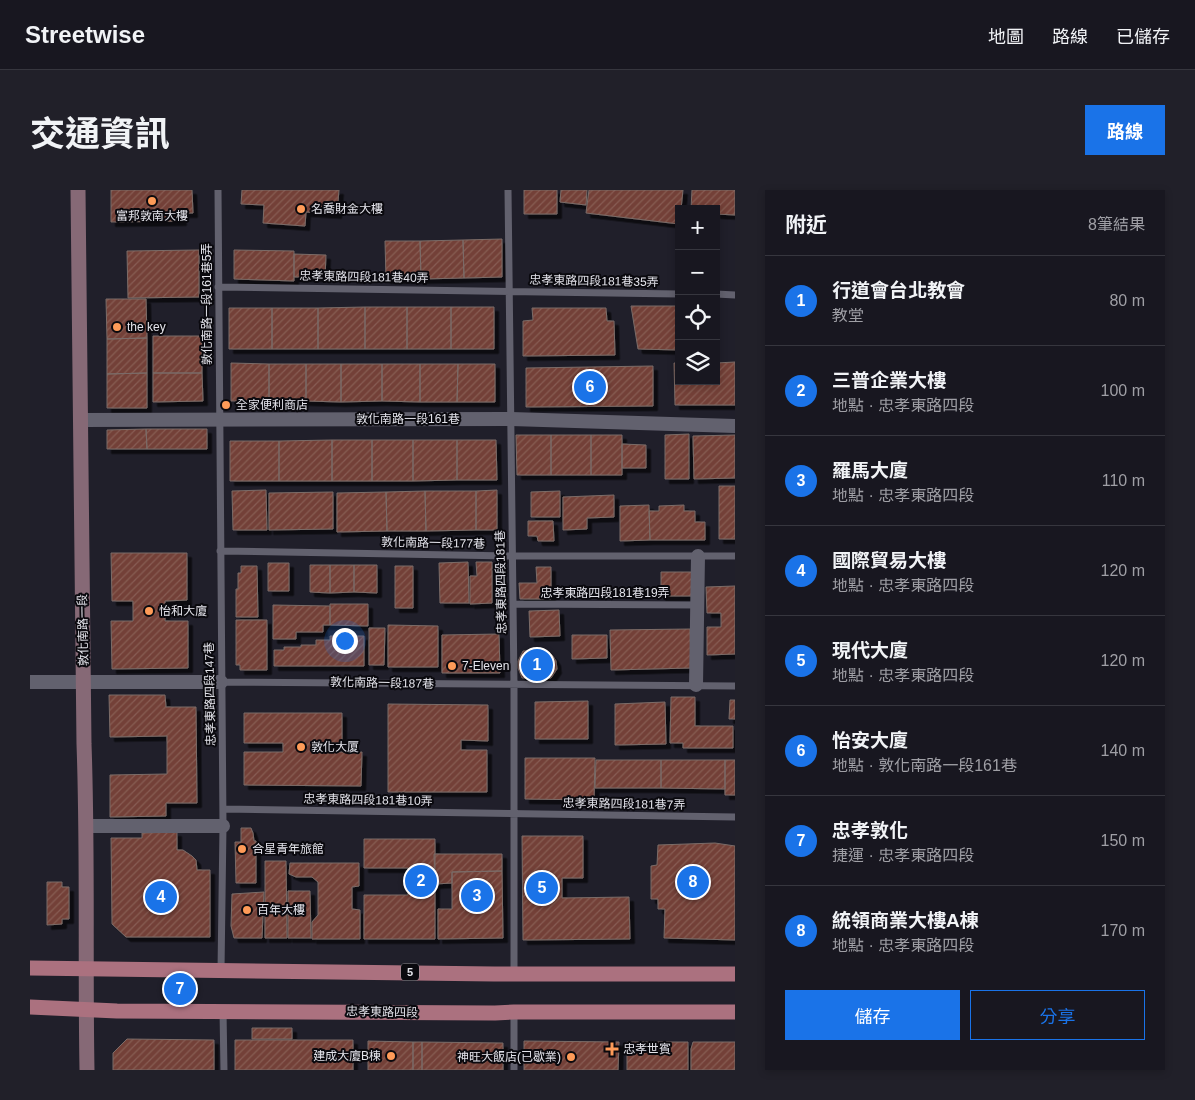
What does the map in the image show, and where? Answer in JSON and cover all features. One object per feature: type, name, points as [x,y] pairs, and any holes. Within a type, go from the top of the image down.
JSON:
[{"type":"main road","name":"敦化南路一段","points":[[78,190],[84,682],[88,826],[87,1070]]},
{"type":"main road","name":"5","points":[[30,968],[735,974]]},
{"type":"main road","name":"忠孝東路四段","points":[[30,1007],[117,1011],[735,1012]]},
{"type":"street","name":"敦化南路一段161巷","points":[[81,420],[511,419],[735,426]]},
{"type":"street","points":[[696,685],[698,556]]},
{"type":"street","name":"敦化南路一段187巷","points":[[30,682],[221,682]]},
{"type":"street","points":[[88,826],[223,826]]},
{"type":"lane","name":"敦化南路一段161巷5弄","points":[[218,190],[220,419]]},
{"type":"lane","name":"忠孝東路四段181巷","points":[[508,190],[514,685],[514,973]]},
{"type":"lane","name":"忠孝東路四段181巷40弄","points":[[218,287],[509,290]]},
{"type":"lane","name":"忠孝東路四段181巷35弄","points":[[509,290],[675,294]]},
{"type":"lane","points":[[720,294],[735,295]]},
{"type":"lane","name":"忠孝東路四段147巷","points":[[220,419],[223,809],[221,970]]},
{"type":"lane","name":"敦化南路一段177巷","points":[[220,551],[512,556],[735,556]]},
{"type":"lane","name":"忠孝東路四段181巷19弄","points":[[513,604],[697,605]]},
{"type":"lane","name":"敦化南路一段187巷","points":[[221,682],[735,686]]},
{"type":"lane","name":"忠孝東路四段181巷10弄","points":[[223,809],[514,813]]},
{"type":"lane","name":"忠孝東路四段181巷7弄","points":[[514,813],[735,817]]},
{"type":"lane","points":[[223,1011],[224,1070]]},
{"type":"lane","points":[[514,1012],[514,1070]]},
{"type":"building","name":"富邦敦南大樓","points":[[111,190],[192,190],[193,213],[181,213],[182,221],[111,222]]},
{"type":"building","name":"名喬財金大樓","points":[[242,190],[339,190],[337,214],[306,212],[305,226],[263,223],[264,205],[241,204]]},
{"type":"building","points":[[524,190],[557,190],[557,214],[524,214]]},
{"type":"building","points":[[561,190],[587,190],[586,205],[560,202]]},
{"type":"building","points":[[589,190],[683,190],[681,205],[675,205],[675,224],[586,213]]},
{"type":"building","points":[[692,190],[735,190],[735,215],[720,214],[720,205],[691,205]]},
{"type":"building","points":[[502,239],[502,277],[464,278],[463,240]]},
{"type":"building","points":[[463,240],[464,278],[421,279],[420,241]]},
{"type":"building","points":[[385,241],[420,241],[421,279],[386,279]]},
{"type":"building","points":[[199,250],[199,297],[128,298],[127,251]]},
{"type":"building","points":[[234,250],[294,251],[294,281],[234,279]]},
{"type":"building","points":[[294,254],[326,255],[325,277],[294,277]]},
{"type":"building","points":[[106,299],[146,299],[147,338],[107,339]]},
{"type":"building","points":[[631,306],[675,306],[675,350],[638,349]]},
{"type":"building","points":[[365,307],[365,349],[318,349],[318,308]]},
{"type":"building","points":[[365,307],[407,307],[407,349],[365,349]]},
{"type":"building","points":[[407,307],[451,307],[451,349],[407,349]]},
{"type":"building","points":[[451,307],[494,307],[494,349],[451,349]]},
{"type":"building","points":[[229,308],[272,308],[272,349],[229,349]]},
{"type":"building","points":[[272,308],[318,308],[318,349],[272,349]]},
{"type":"building","points":[[532,308],[606,308],[607,321],[614,321],[615,355],[523,356],[523,321],[533,320]]},
{"type":"building","points":[[153,336],[202,336],[202,373],[153,373]]},
{"type":"building","points":[[147,338],[147,373],[107,374],[107,339]]},
{"type":"building","points":[[735,362],[735,405],[675,405],[674,363],[675,385],[720,385],[720,363]]},
{"type":"building","points":[[231,363],[269,364],[269,401],[231,401]]},
{"type":"building","points":[[269,364],[306,364],[306,401],[269,401]]},
{"type":"building","points":[[306,364],[341,364],[341,402],[306,401]]},
{"type":"building","points":[[341,364],[382,364],[382,401],[341,402]]},
{"type":"building","points":[[382,364],[420,364],[420,402],[382,401]]},
{"type":"building","points":[[420,364],[458,364],[457,402],[420,402]]},
{"type":"building","points":[[458,364],[495,364],[495,402],[457,402]]},
{"type":"building","points":[[653,366],[653,406],[526,407],[526,368]]},
{"type":"building","points":[[147,373],[147,408],[107,408],[107,374]]},
{"type":"building","points":[[153,373],[202,373],[203,401],[153,402]]},
{"type":"building","points":[[146,429],[147,449],[107,449],[107,430]]},
{"type":"building","points":[[146,429],[207,429],[207,449],[147,449]]},
{"type":"building","points":[[689,434],[689,479],[665,479],[665,435]]},
{"type":"building","points":[[516,435],[551,435],[551,475],[517,475]]},
{"type":"building","points":[[551,435],[591,435],[591,475],[551,475]]},
{"type":"building","points":[[591,435],[622,435],[622,475],[591,475]]},
{"type":"building","points":[[735,435],[735,478],[694,479],[693,436]]},
{"type":"building","points":[[332,440],[372,440],[372,481],[332,481]]},
{"type":"building","points":[[332,440],[332,481],[279,481],[279,441]]},
{"type":"building","points":[[372,440],[413,440],[413,481],[372,481]]},
{"type":"building","points":[[413,440],[457,440],[457,480],[413,481]]},
{"type":"building","points":[[457,440],[496,440],[497,480],[457,480]]},
{"type":"building","points":[[230,441],[279,441],[279,481],[230,481]]},
{"type":"building","points":[[622,444],[646,445],[646,468],[622,468]]},
{"type":"building","points":[[719,486],[735,486],[735,539],[719,539]]},
{"type":"building","points":[[266,490],[267,530],[233,530],[232,491]]},
{"type":"building","points":[[497,490],[497,530],[476,530],[476,491]]},
{"type":"building","points":[[425,491],[476,491],[476,530],[426,531]]},
{"type":"building","points":[[425,491],[426,531],[387,531],[386,492]]},
{"type":"building","points":[[560,491],[560,517],[531,517],[531,492]]},
{"type":"building","points":[[333,492],[333,529],[269,530],[269,493]]},
{"type":"building","points":[[386,492],[387,531],[337,532],[337,493]]},
{"type":"building","points":[[614,495],[614,517],[587,518],[587,529],[563,530],[563,497]]},
{"type":"building","points":[[649,505],[650,540],[620,541],[620,506]]},
{"type":"building","points":[[684,505],[684,511],[695,511],[695,522],[705,522],[705,540],[650,540],[649,511],[659,511],[659,506]]},
{"type":"building","points":[[528,521],[553,521],[554,541],[538,541],[537,536],[528,536]]},
{"type":"building","name":"怡和大廈","points":[[111,553],[187,553],[187,600],[165,601],[165,621],[188,621],[188,668],[112,669],[111,621],[133,621],[133,601],[112,601]]},
{"type":"building","points":[[468,562],[469,603],[440,603],[439,563]]},
{"type":"building","points":[[476,562],[492,562],[492,603],[470,604],[470,576],[477,576]]},
{"type":"building","points":[[268,563],[289,563],[289,591],[268,591]]},
{"type":"building","points":[[310,565],[330,565],[330,593],[310,592]]},
{"type":"building","points":[[330,565],[354,565],[354,592],[330,593]]},
{"type":"building","points":[[354,565],[377,565],[377,593],[354,592]]},
{"type":"building","points":[[241,566],[257,566],[258,617],[236,617],[236,589],[238,589],[238,573],[241,573]]},
{"type":"building","points":[[395,566],[413,566],[413,608],[395,608]]},
{"type":"building","points":[[536,567],[551,567],[551,599],[520,599],[519,583],[537,583]]},
{"type":"building","points":[[661,572],[692,572],[693,596],[661,596]]},
{"type":"building","points":[[735,586],[735,654],[707,655],[707,627],[721,627],[721,613],[707,613],[706,587]]},
{"type":"building","points":[[330,604],[368,604],[368,626],[330,625]]},
{"type":"building","points":[[273,605],[330,606],[330,625],[323,625],[323,632],[296,632],[296,639],[273,639]]},
{"type":"building","points":[[559,610],[560,636],[530,637],[529,611]]},
{"type":"building","points":[[236,620],[267,620],[267,670],[240,670],[240,665],[236,665]]},
{"type":"building","points":[[388,625],[438,626],[438,667],[388,667]]},
{"type":"building","points":[[369,628],[385,628],[384,665],[369,665]]},
{"type":"building","points":[[690,629],[691,668],[611,670],[610,630]]},
{"type":"building","points":[[499,634],[500,673],[442,673],[442,635]]},
{"type":"building","points":[[572,635],[607,635],[607,658],[572,659]]},
{"type":"building","points":[[330,636],[364,636],[364,666],[274,666],[274,650],[284,650],[284,647],[316,645],[316,640],[330,640]]},
{"type":"building","points":[[546,650],[556,661],[557,669],[551,678],[522,678],[518,668],[518,661],[523,651]]},
{"type":"building","points":[[109,695],[165,695],[166,707],[196,707],[197,803],[166,803],[166,816],[110,817],[110,775],[167,774],[167,736],[110,737]]},
{"type":"building","points":[[671,697],[695,697],[695,726],[733,726],[733,748],[683,748],[683,743],[670,743]]},
{"type":"building","points":[[730,700],[735,700],[735,719],[729,719]]},
{"type":"building","points":[[588,701],[588,739],[535,739],[535,702]]},
{"type":"building","points":[[665,702],[666,744],[615,745],[615,704]]},
{"type":"building","points":[[388,704],[488,705],[488,741],[461,740],[461,750],[487,750],[487,792],[388,792]]},
{"type":"building","name":"敦化大厦","points":[[244,713],[342,713],[342,743],[319,743],[319,752],[362,752],[361,786],[244,785],[244,752],[283,752],[283,743],[244,743]]},
{"type":"building","points":[[525,758],[595,758],[594,800],[525,799]]},
{"type":"building","points":[[596,760],[661,760],[661,788],[595,788]]},
{"type":"building","points":[[661,760],[725,760],[725,789],[661,788]]},
{"type":"building","points":[[725,760],[735,760],[735,795],[725,795]]},
{"type":"building","points":[[241,828],[251,828],[254,841],[256,841],[256,883],[236,883],[235,842],[241,842]]},
{"type":"building","points":[[177,832],[177,850],[183,850],[196,860],[197,870],[210,870],[210,937],[126,937],[112,924],[111,838],[142,838],[142,833]]},
{"type":"building","points":[[522,836],[583,836],[583,878],[562,878],[562,898],[629,897],[630,939],[523,940]]},
{"type":"building","points":[[364,839],[435,839],[435,939],[364,939],[364,895],[408,895],[408,868],[364,868]]},
{"type":"building","points":[[715,843],[735,846],[735,940],[664,938],[665,909],[658,909],[658,899],[651,899],[651,866],[657,865],[658,845]]},
{"type":"building","points":[[434,854],[502,854],[502,871],[452,872],[452,883],[435,884]]},
{"type":"building","points":[[265,861],[286,861],[287,938],[265,938]]},
{"type":"building","points":[[290,863],[359,863],[359,886],[352,887],[352,909],[360,910],[360,939],[312,939],[312,922],[318,915],[318,882],[312,877],[296,877],[289,874]]},
{"type":"building","points":[[502,871],[503,938],[438,939],[438,909],[452,909],[452,872]]},
{"type":"building","points":[[47,882],[62,882],[62,887],[69,887],[69,919],[62,919],[62,924],[47,925]]},
{"type":"building","points":[[288,891],[310,891],[311,938],[288,938]]},
{"type":"building","name":"百年大樓","points":[[264,892],[262,938],[234,938],[231,926],[232,894]]},
{"type":"building","points":[[252,1028],[292,1028],[292,1039],[252,1039]]},
{"type":"building","points":[[127,1039],[214,1040],[214,1070],[113,1070],[113,1053]]},
{"type":"building","points":[[235,1040],[353,1040],[353,1070],[235,1070]]},
{"type":"building","name":"建成大廈B棟","points":[[368,1041],[413,1042],[413,1070],[368,1070]]},
{"type":"building","name":"神旺大飯店(已歇業)","points":[[524,1041],[619,1042],[618,1070],[524,1070]]},
{"type":"building","points":[[413,1042],[422,1042],[422,1070],[413,1070]]},
{"type":"building","points":[[422,1042],[503,1043],[503,1070],[422,1070]]},
{"type":"building","points":[[627,1042],[688,1042],[688,1070],[627,1070]]},
{"type":"building","points":[[693,1042],[735,1042],[735,1070],[691,1070]]},
{"type":"place","name":"富邦敦南大樓","points":[[152,201]]},
{"type":"place","name":"名喬財金大樓","points":[[301,209]]},
{"type":"place","name":"the key","points":[[117,327]]},
{"type":"place","name":"怡安大廈","points":[[590,387]]},
{"type":"place","name":"全家便利商店","points":[[226,405]]},
{"type":"place","name":"怡和大廈","points":[[149,611]]},
{"type":"place","name":"行道會台北教會","points":[[537,665]]},
{"type":"place","name":"7-Eleven","points":[[452,666]]},
{"type":"place","name":"敦化大厦","points":[[301,747]]},
{"type":"place","name":"合星青年旅館","points":[[242,849]]},
{"type":"place","name":"三普企業大樓","points":[[421,881]]},
{"type":"place","name":"統領商業大樓A棟","points":[[693,882]]},
{"type":"place","name":"現代大廈","points":[[542,888]]},
{"type":"place","name":"羅馬大廈","points":[[477,896]]},
{"type":"place","name":"國際貿易大樓","points":[[161,897]]},
{"type":"place","name":"百年大樓","points":[[247,910]]},
{"type":"place","name":"忠孝敦化","points":[[180,989]]},
{"type":"place","name":"忠孝世賓","points":[[612,1049]]},
{"type":"place","name":"建成大廈B棟","points":[[391,1056]]},
{"type":"place","name":"神旺大飯店(已歇業)","points":[[571,1057]]}]
